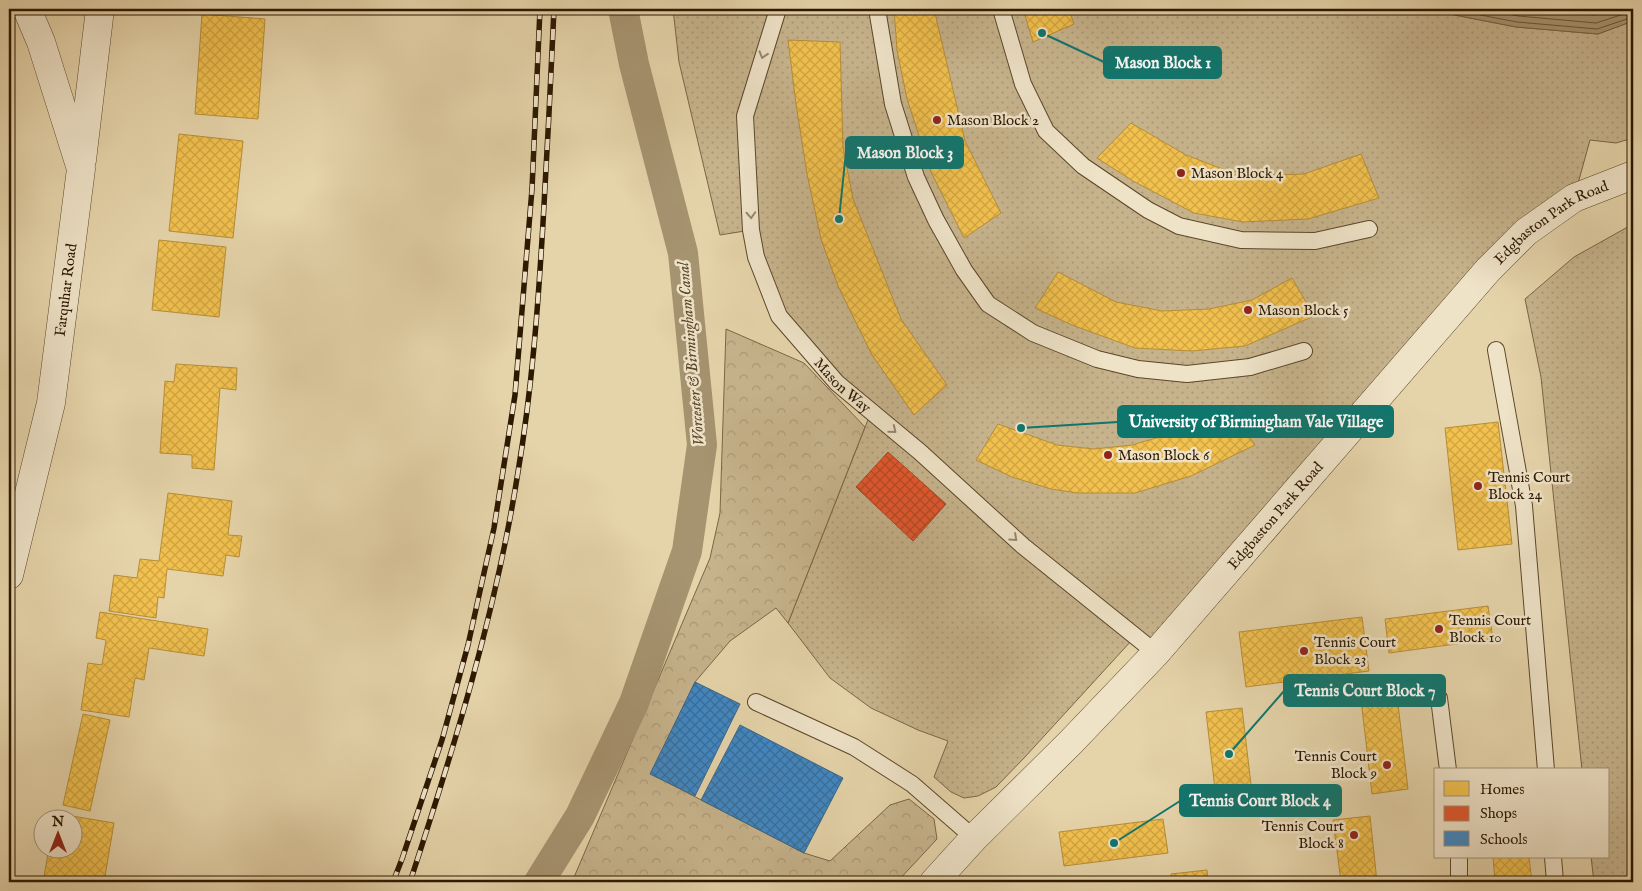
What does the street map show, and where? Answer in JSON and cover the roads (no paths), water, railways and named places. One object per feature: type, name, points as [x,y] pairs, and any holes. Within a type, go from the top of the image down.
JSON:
[{"type":"street","name":"Farquhar Road","points":[[9,575],[52,403],[81,168],[41,42],[27,9]]},
{"type":"street","points":[[81,168],[100,9]]},
{"type":"street","name":"Edgbaston Park Road","points":[[934,882],[974,838],[1071,742],[1156,653],[1488,270],[1526,232],[1574,198],[1633,175]]},
{"type":"lane","name":"Mason Way","points":[[778,9],[745,116],[752,230],[756,257],[779,316],[837,383],[920,452],[1023,546],[1156,653]]},
{"type":"lane","points":[[877,9],[893,104],[916,177],[936,220],[964,270],[988,304],[1033,333],[1097,359],[1138,369],[1187,374],[1250,367],[1304,352]]},
{"type":"lane","points":[[1002,9],[1023,84],[1046,131],[1083,166],[1148,210],[1180,226],[1241,240],[1315,241],[1369,230]]},
{"type":"lane","points":[[1496,350],[1524,506],[1546,768]]},
{"type":"lane","points":[[1439,698],[1448,768]]},
{"type":"lane","points":[[756,702],[854,747],[912,784],[974,838]]},
{"type":"lane","points":[[1458,882],[1459,858]]},
{"type":"lane","points":[[1553,858],[1555,882]]},
{"type":"water","points":[[1424,9],[1633,9],[1633,21],[1598,34],[1516,27]]},
{"type":"waterway","name":"Worcester & Birmingham Canal","points":[[539,882],[580,816],[634,703],[687,551],[702,445],[683,253],[634,64],[623,9]]},
{"type":"railway","points":[[393,882],[442,740],[468,645],[494,528],[515,395],[532,189],[540,9]]},
{"type":"railway","points":[[410,882],[458,730],[486,628],[509,524],[518,472],[531,379],[537,317],[554,9]]},
{"type":"place","name":"Mason Block 1","points":[[1042,33]]},
{"type":"place","name":"Mason Block 2","points":[[937,120]]},
{"type":"place","name":"Mason Block 4","points":[[1181,173]]},
{"type":"place","name":"Mason Block 3","points":[[839,219]]},
{"type":"place","name":"Mason Block 5","points":[[1248,310]]},
{"type":"place","name":"University of Birmingham Vale Village","points":[[1021,428]]},
{"type":"place","name":"Mason Block 6","points":[[1108,455]]},
{"type":"place","name":"Tennis Court Block 24","points":[[1478,486]]},
{"type":"place","name":"Tennis Court Block 10","points":[[1439,629]]},
{"type":"place","name":"Tennis Court Block 23","points":[[1304,651]]},
{"type":"place","name":"Tennis Court Block 7","points":[[1229,754]]},
{"type":"place","name":"Tennis Court Block 9","points":[[1387,765]]},
{"type":"place","name":"Tennis Court Block 8","points":[[1354,835]]},
{"type":"place","name":"Tennis Court Block 4","points":[[1114,843]]}]
